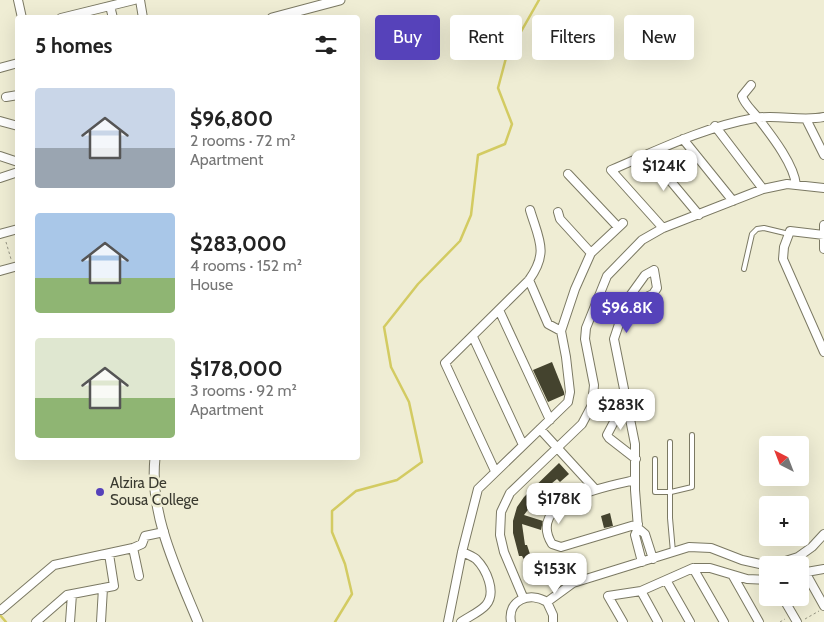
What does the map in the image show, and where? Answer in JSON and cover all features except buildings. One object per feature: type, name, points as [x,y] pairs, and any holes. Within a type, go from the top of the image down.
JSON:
[{"type":"street","points":[[18,0],[21,15]]},
{"type":"street","points":[[79,15],[134,0]]},
{"type":"street","points":[[140,0],[142,15]]},
{"type":"street","points":[[283,15],[340,0]]},
{"type":"street","points":[[110,6],[112,15]]},
{"type":"street","points":[[0,68],[15,64]]},
{"type":"street","points":[[751,85],[742,96],[744,102],[758,118],[792,169],[796,185]]},
{"type":"street","points":[[6,97],[15,96]]},
{"type":"street","points":[[663,228],[611,170],[715,126],[758,118],[806,119],[824,117]]},
{"type":"street","points":[[806,119],[824,155]]},
{"type":"street","points":[[0,121],[15,125]]},
{"type":"street","points":[[715,126],[763,189]]},
{"type":"street","points":[[683,139],[732,201]]},
{"type":"street","points":[[648,154],[698,215]]},
{"type":"street","points":[[0,156],[15,161]]},
{"type":"street","points":[[0,178],[15,173]]},
{"type":"street","points":[[448,622],[462,552],[478,489],[568,402],[570,392],[561,331],[575,289],[591,253],[621,225],[568,174]]},
{"type":"street","points":[[523,597],[504,552],[500,535],[501,512],[510,493],[582,424],[592,405],[594,385],[585,339],[586,328],[604,281],[642,240],[663,228],[763,189],[787,184],[824,188]]},
{"type":"street","points":[[495,471],[445,363],[529,280],[539,267],[542,254],[530,210]]},
{"type":"street","points":[[558,212],[560,219],[591,253]]},
{"type":"street","points":[[824,225],[824,249]]},
{"type":"street","points":[[2,234],[15,230]]},
{"type":"street","points":[[823,235],[790,231],[783,259],[820,334],[824,352]]},
{"type":"street","points":[[0,271],[15,267]]},
{"type":"street","points":[[625,307],[654,294],[657,288],[654,270],[645,275],[627,300],[614,339],[636,459],[635,480],[638,526],[636,535],[642,562]]},
{"type":"street","points":[[529,280],[548,324],[561,331]]},
{"type":"street","points":[[499,310],[550,420]]},
{"type":"street","points":[[473,337],[523,445]]},
{"type":"street","points":[[626,399],[607,435],[636,459]]},
{"type":"street","points":[[540,429],[595,488]]},
{"type":"street","points":[[154,460],[153,477],[164,532],[198,622]]},
{"type":"street","points":[[635,480],[595,488],[566,501],[549,518],[547,532],[552,544],[561,547],[638,526]]},
{"type":"street","points":[[638,526],[645,534],[653,559]]},
{"type":"street","points":[[1,610],[54,565],[133,548],[142,544],[146,536],[164,532]]},
{"type":"street","points":[[547,602],[573,583],[689,547],[710,548],[742,560],[760,564],[779,563],[798,557],[812,547],[824,534]]},
{"type":"street","points":[[133,548],[139,576]]},
{"type":"street","points":[[460,622],[486,605],[490,597],[491,588],[480,564],[474,557],[462,552]]},
{"type":"street","points":[[36,622],[67,596],[114,586],[109,554]]},
{"type":"street","points":[[693,568],[724,622]]},
{"type":"street","points":[[623,622],[608,596],[640,590],[693,568],[710,568],[733,576],[759,579]]},
{"type":"street","points":[[809,572],[824,569]]},
{"type":"street","points":[[733,576],[759,622]]},
{"type":"street","points":[[666,580],[690,622]]},
{"type":"street","points":[[809,584],[824,607]]},
{"type":"street","points":[[101,622],[103,588]]},
{"type":"street","points":[[640,590],[658,622]]},
{"type":"street","points":[[70,622],[72,594]]},
{"type":"street","points":[[511,622],[511,611],[514,605],[523,597],[533,596],[547,602],[553,614],[553,622]]},
{"type":"street","points":[[788,606],[799,622]]},
{"type":"lane","points":[[744,270],[752,234],[757,228],[789,234]]},
{"type":"lane","points":[[654,459],[655,492],[671,492],[692,487],[692,435]]},
{"type":"lane","points":[[670,442],[673,552]]},
{"type":"path","points":[[2,234],[15,265]]},
{"type":"path","points":[[799,622],[824,607]]},
{"type":"waterway","points":[[335,622],[352,594],[345,564],[332,532],[332,511],[356,491],[397,480],[422,462],[409,402],[391,367],[384,327],[418,284],[460,241],[471,215],[478,155],[505,144],[512,124],[498,88],[506,58],[539,0]]},
{"type":"waterway","points":[[0,615],[6,622]]},
{"type":"place","name":"Alzira De Sousa College","points":[[100,492]]}]
